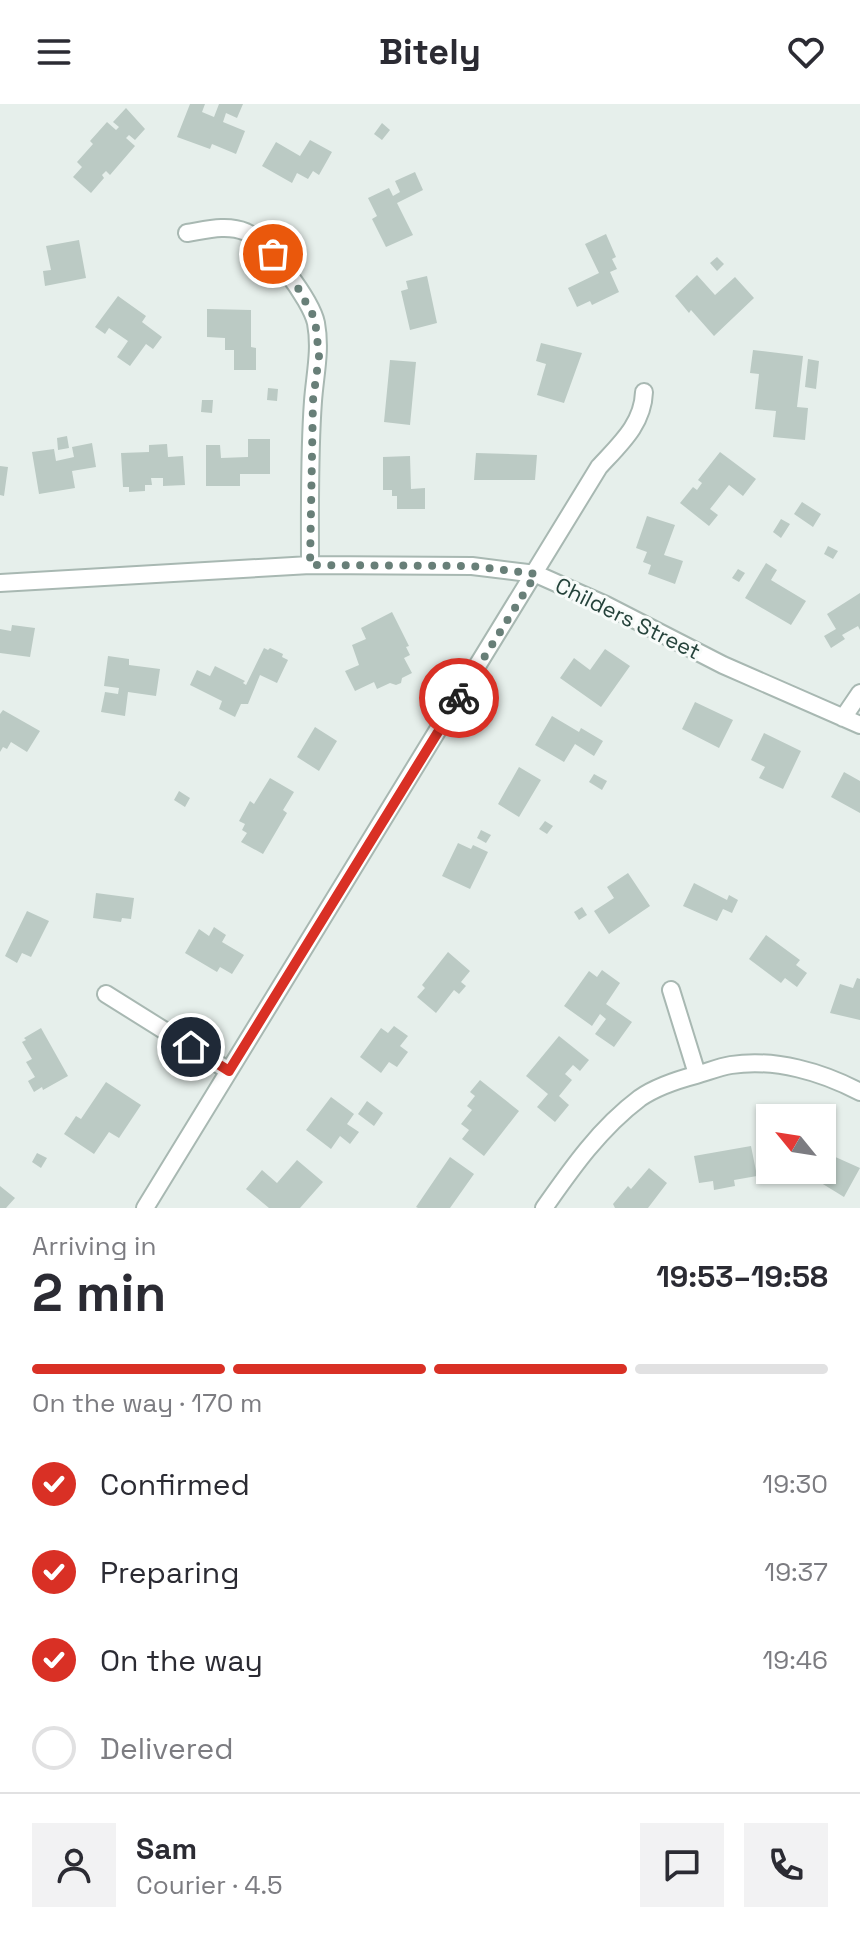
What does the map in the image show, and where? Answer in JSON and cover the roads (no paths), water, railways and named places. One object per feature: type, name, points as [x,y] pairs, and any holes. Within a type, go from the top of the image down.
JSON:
[{"type":"street","points":[[187,233],[219,227],[247,232],[273,254],[294,281],[315,319],[319,356],[313,400],[310,565]]},
{"type":"street","points":[[145,1208],[599,467],[631,431],[643,409],[644,392]]},
{"type":"street","name":"Childers Street","points":[[0,583],[310,565],[472,566],[536,574],[606,605],[723,665],[860,725]]},
{"type":"street","points":[[843,718],[860,693]]},
{"type":"street","points":[[671,990],[697,1074]]},
{"type":"street","points":[[106,994],[229,1071]]},
{"type":"street","points":[[544,1208],[590,1145],[614,1120],[642,1096],[677,1079],[733,1065],[784,1065],[836,1079],[860,1092]]}]
